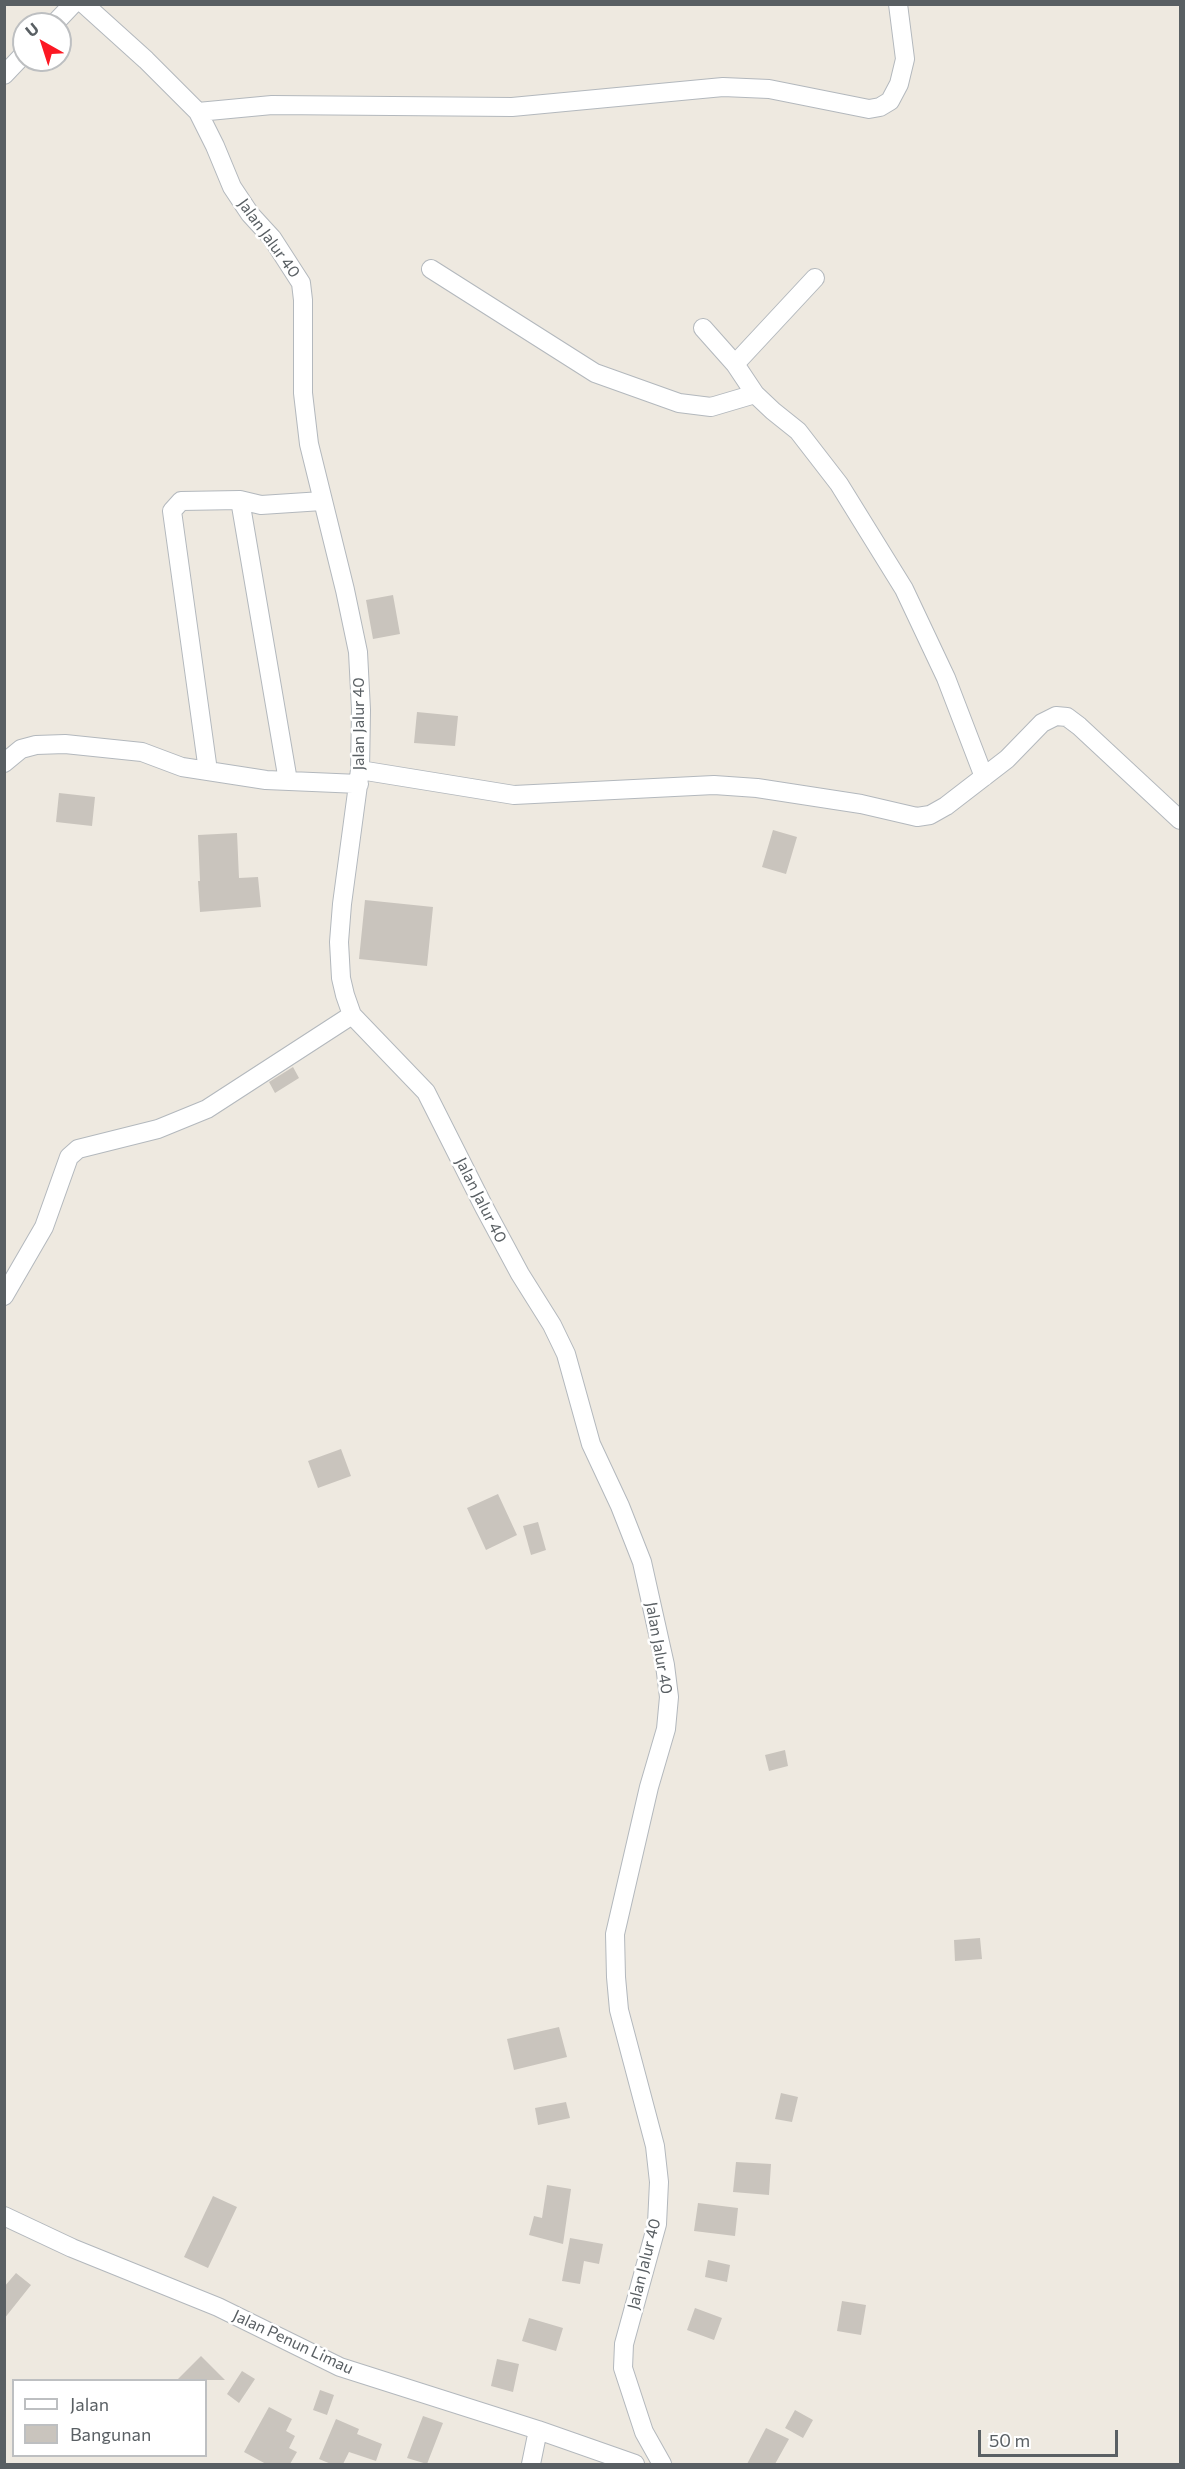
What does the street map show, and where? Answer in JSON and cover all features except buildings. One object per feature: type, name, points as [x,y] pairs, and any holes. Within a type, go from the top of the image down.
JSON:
[{"type":"street","name":"Jalan Jalur 40","points":[[84,4],[146,60],[198,112],[232,187],[250,214],[279,246],[301,283],[303,393],[309,444],[358,652],[361,710],[359,777],[342,904],[339,942],[341,978],[352,1015],[426,1092],[484,1207],[566,1354],[591,1444],[620,1506],[642,1562],[665,1665],[669,1697],[666,1729],[649,1786],[615,1934],[619,2010],[656,2146],[659,2182],[657,2224],[624,2344],[623,2368],[644,2432],[662,2464]]},
{"type":"street","points":[[198,112],[272,105],[512,107],[723,87],[769,89],[869,109],[880,107],[890,101],[899,84],[904,59],[898,4]]},
{"type":"street","points":[[431,269],[594,373],[679,403],[711,408],[755,394]]},
{"type":"street","points":[[735,364],[815,278]]},
{"type":"street","points":[[703,328],[735,364],[755,394],[772,411],[798,430],[839,484],[904,589],[946,678],[984,777]]},
{"type":"street","points":[[240,500],[288,781]]},
{"type":"street","points":[[208,771],[172,511],[181,501],[240,500],[261,505],[322,501]]},
{"type":"street","points":[[4,762],[21,749],[36,745],[65,744],[142,752],[182,767],[266,780],[359,777],[514,795],[714,785],[861,804],[917,817],[930,815],[984,777],[1007,759],[1042,723],[1056,716],[1066,717],[1180,820]]},
{"type":"street","points":[[4,1296],[44,1227],[69,1157],[78,1149],[158,1129],[207,1108],[352,1015]]},
{"type":"street","name":"Jalan Penun Limau","points":[[4,2216],[72,2248],[218,2307],[340,2367],[538,2430],[629,2462]]},
{"type":"street","points":[[531,2464],[538,2430]]}]
